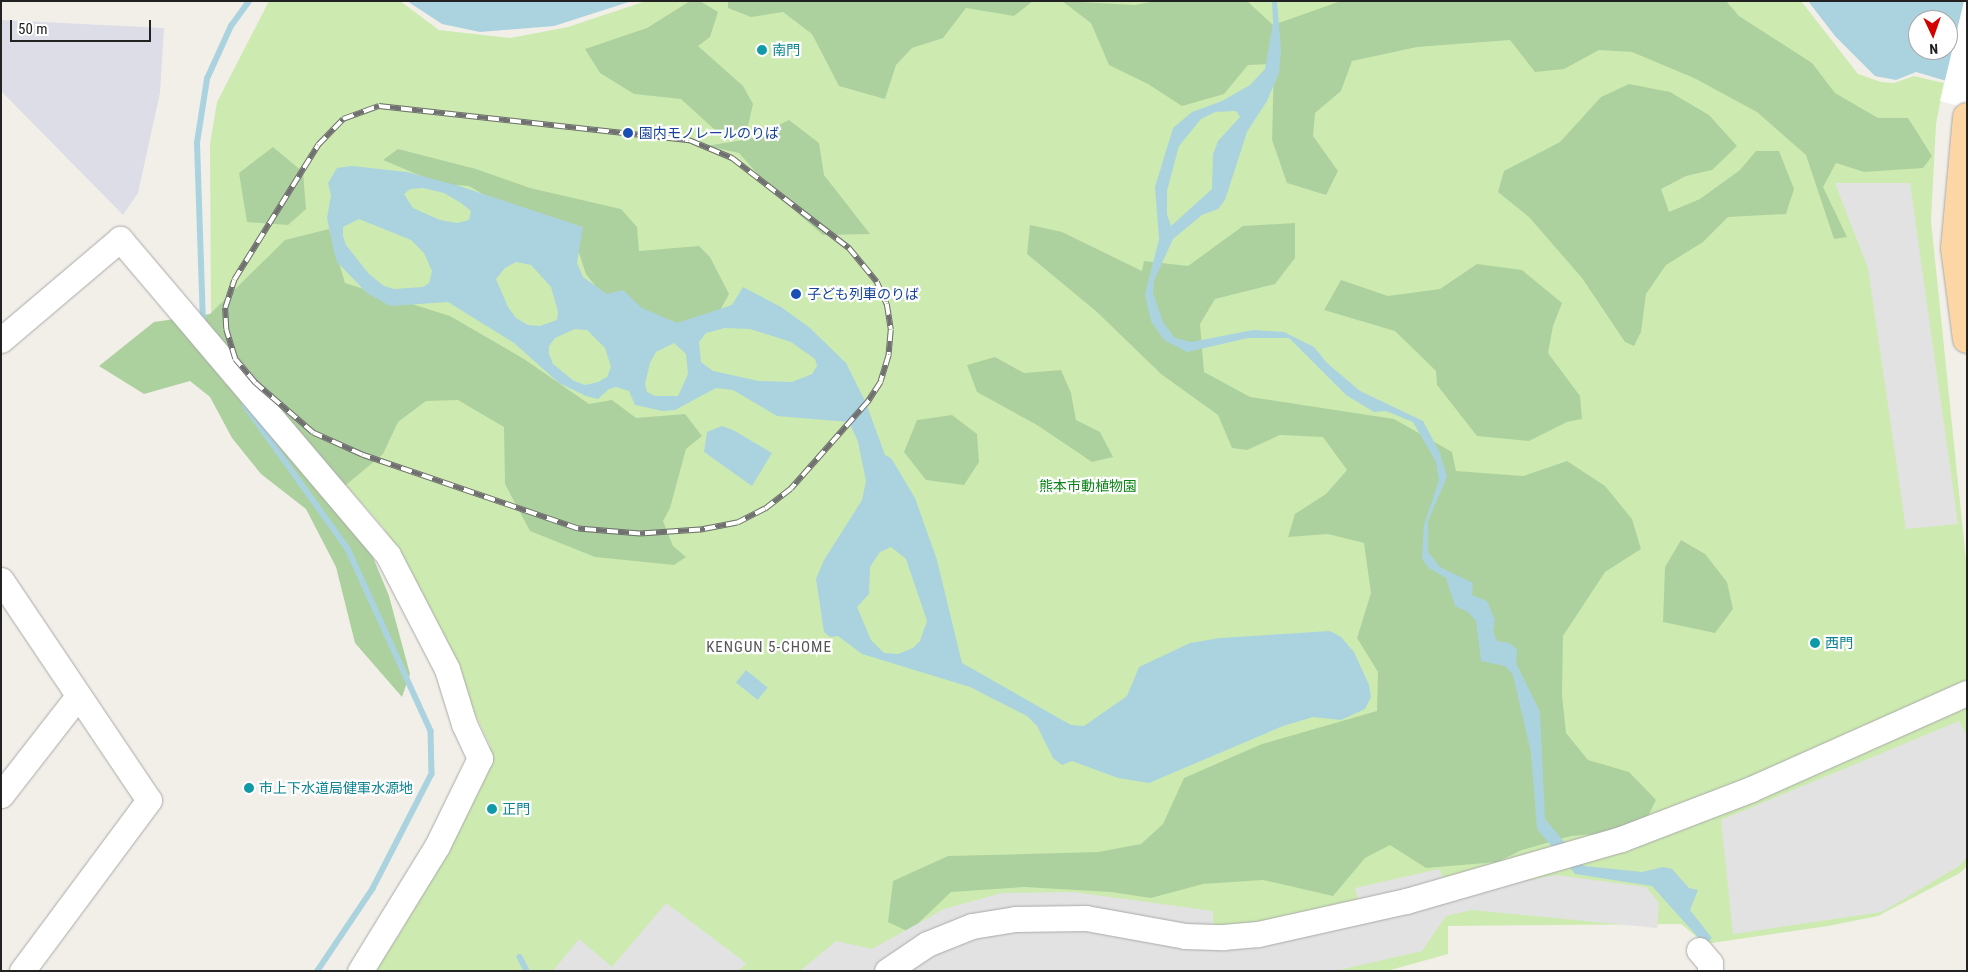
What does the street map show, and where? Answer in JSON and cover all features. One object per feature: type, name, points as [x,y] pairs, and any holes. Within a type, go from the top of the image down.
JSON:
[{"type":"main road","points":[[1967,117],[1959,188],[1967,339]]},
{"type":"street","points":[[1,340],[120,239],[388,555],[447,669],[464,724],[480,758],[460,794],[437,846],[360,971]]},
{"type":"street","points":[[3,587],[149,800],[22,971]]},
{"type":"street","points":[[887,971],[927,944],[972,926],[1015,919],[1086,918],[1185,936],[1223,937],[1258,934],[1406,901],[1621,840],[1751,788],[1967,693]]},
{"type":"street","points":[[1,795],[78,696]]},
{"type":"green space","name":"熊本市動植物園","points":[[269,1],[400,1],[439,30],[510,38],[568,27],[646,1],[1801,1],[1858,74],[1881,82],[1894,83],[1914,76],[1944,83],[1936,124],[1931,221],[1967,570],[1967,866],[1960,873],[1878,916],[1828,926],[1705,944],[1681,924],[1448,926],[1448,954],[1387,971],[375,971],[403,928],[489,765],[490,746],[402,555],[382,526],[298,431],[225,353],[211,311],[210,144],[217,102]]},
{"type":"green space","points":[[690,1],[700,1],[718,12],[710,37],[698,46],[743,86],[753,104],[747,130],[715,130],[681,99],[634,94],[600,73],[585,49],[647,28]]},
{"type":"green space","points":[[728,1],[1033,1],[1014,16],[966,8],[943,38],[912,48],[896,65],[885,99],[839,86],[812,34],[783,12],[751,17],[728,8]]},
{"type":"green space","points":[[1062,1],[1135,5],[1155,1],[1247,1],[1273,25],[1341,1],[1726,1],[1739,16],[1812,63],[1835,93],[1878,118],[1908,118],[1932,156],[1923,168],[1864,172],[1836,163],[1823,187],[1847,237],[1834,239],[1806,155],[1757,112],[1694,78],[1632,52],[1599,50],[1564,69],[1535,72],[1510,40],[1417,47],[1352,61],[1341,91],[1315,113],[1313,136],[1338,171],[1326,195],[1287,183],[1272,140],[1274,64],[1248,65],[1224,94],[1182,106],[1148,84],[1109,65],[1091,23]]},
{"type":"green space","points":[[1629,84],[1670,92],[1709,115],[1737,146],[1712,170],[1686,176],[1661,189],[1669,212],[1700,199],[1740,170],[1756,151],[1779,151],[1794,189],[1786,214],[1728,217],[1703,242],[1666,265],[1646,294],[1641,332],[1634,346],[1625,342],[1582,278],[1529,217],[1498,192],[1504,171],[1560,142],[1601,97]]},
{"type":"green space","points":[[789,120],[819,143],[824,175],[870,234],[823,235],[775,194],[739,153],[706,146],[749,139]]},
{"type":"green space","points":[[273,147],[303,172],[306,209],[288,225],[247,222],[239,173]]},
{"type":"green space","points":[[398,149],[476,169],[530,188],[621,209],[637,227],[639,251],[699,246],[710,257],[729,294],[718,314],[681,325],[611,306],[586,274],[574,238],[505,207],[469,186],[440,184],[383,160]]},
{"type":"green space","points":[[1295,223],[1295,258],[1275,284],[1215,299],[1200,324],[1204,372],[1250,397],[1394,419],[1452,452],[1456,471],[1523,476],[1567,461],[1605,486],[1632,519],[1641,549],[1605,572],[1563,636],[1562,695],[1566,733],[1588,760],[1629,772],[1656,800],[1641,830],[1571,836],[1522,850],[1497,862],[1426,868],[1390,845],[1365,858],[1333,896],[1263,880],[1203,884],[1151,898],[1111,892],[1024,887],[951,892],[909,932],[888,922],[893,881],[948,856],[1098,852],[1141,844],[1163,824],[1184,778],[1262,744],[1377,711],[1378,672],[1357,638],[1371,593],[1364,543],[1328,534],[1288,537],[1295,514],[1326,494],[1347,470],[1323,437],[1280,435],[1247,450],[1232,448],[1218,415],[1161,374],[1097,312],[1027,254],[1030,225],[1062,232],[1142,271],[1144,261],[1188,266],[1243,226]]},
{"type":"green space","points":[[329,229],[345,283],[450,316],[524,359],[589,404],[612,400],[636,418],[685,414],[702,436],[686,449],[670,508],[663,521],[673,546],[686,557],[674,565],[595,557],[530,531],[505,484],[504,427],[458,400],[426,401],[398,422],[383,454],[340,490],[356,516],[389,596],[410,674],[402,697],[355,643],[336,567],[306,509],[261,474],[232,438],[210,397],[190,381],[144,394],[99,366],[154,322],[210,314],[285,240]]},
{"type":"green space","points":[[1477,264],[1522,270],[1562,303],[1553,326],[1548,353],[1580,396],[1582,419],[1567,422],[1529,441],[1477,436],[1437,385],[1436,371],[1395,331],[1324,310],[1341,280],[1388,296],[1440,289]]},
{"type":"green space","points":[[995,357],[1024,373],[1061,370],[1071,393],[1076,420],[1100,432],[1113,457],[1092,462],[1037,425],[977,392],[967,365]]},
{"type":"green space","points":[[952,415],[977,434],[979,462],[964,485],[926,480],[904,452],[917,420]]},
{"type":"green space","points":[[1681,540],[1705,554],[1727,582],[1733,609],[1715,633],[1663,622],[1665,567]]},
{"type":"shaded area","points":[[1,20],[164,28],[160,93],[138,193],[123,215],[1,91]]},
{"type":"shaded area","points":[[1835,183],[1910,183],[1958,524],[1906,529],[1868,268]]},
{"type":"shaded area","points":[[1959,721],[1967,736],[1967,857],[1959,866],[1882,912],[1733,934],[1721,820]]},
{"type":"shaded area","points":[[1439,869],[1450,896],[1556,875],[1646,887],[1659,903],[1657,928],[1472,910],[1446,916],[1422,951],[1335,971],[800,971],[836,941],[872,949],[944,909],[1002,893],[1073,892],[1213,911],[1214,943],[1362,918],[1355,888]]},
{"type":"shaded area","points":[[666,903],[746,963],[739,971],[553,971],[579,939],[612,967]]},
{"type":"water","points":[[407,1],[632,1],[554,26],[480,32],[442,24]]},
{"type":"water","points":[[1272,1],[1277,1],[1281,50],[1279,73],[1267,101],[1247,132],[1225,200],[1218,209],[1202,215],[1173,239],[1154,281],[1153,293],[1163,322],[1175,338],[1191,342],[1253,330],[1284,332],[1314,347],[1327,363],[1360,391],[1423,421],[1440,453],[1447,477],[1428,521],[1428,552],[1440,567],[1473,583],[1472,595],[1487,601],[1495,620],[1493,632],[1497,641],[1509,643],[1517,649],[1516,663],[1540,712],[1545,819],[1584,866],[1642,872],[1663,867],[1672,869],[1689,888],[1698,890],[1690,910],[1712,938],[1705,945],[1652,886],[1575,874],[1537,829],[1531,753],[1513,675],[1505,666],[1481,661],[1476,621],[1468,612],[1455,606],[1446,578],[1429,568],[1422,559],[1424,525],[1439,480],[1436,462],[1413,422],[1386,411],[1374,412],[1346,395],[1289,338],[1248,338],[1187,352],[1164,340],[1151,321],[1145,294],[1159,239],[1155,187],[1173,128],[1192,112],[1222,101],[1250,85],[1265,69],[1273,23]],"holes":[[[1236,111],[1240,117],[1218,141],[1213,154],[1212,189],[1171,226],[1167,214],[1167,191],[1179,146],[1201,119],[1215,112]]]},
{"type":"water","points":[[1808,1],[1967,1],[1967,87],[1916,72],[1896,80],[1875,76],[1835,36]]},
{"type":"water","points":[[352,166],[407,172],[459,186],[583,227],[577,263],[583,277],[607,294],[623,290],[642,308],[677,323],[732,305],[743,287],[781,307],[810,328],[846,363],[866,403],[885,455],[891,458],[915,498],[937,560],[962,663],[1071,725],[1084,726],[1127,696],[1139,667],[1190,643],[1220,638],[1330,631],[1341,637],[1354,652],[1369,685],[1371,697],[1365,709],[1341,720],[1313,717],[1283,726],[1149,783],[1118,778],[1072,761],[1062,765],[1053,758],[1037,726],[1027,716],[970,687],[862,654],[838,636],[830,637],[824,632],[816,579],[824,560],[862,500],[866,481],[858,442],[849,422],[777,416],[733,390],[716,388],[675,410],[663,411],[635,405],[629,391],[616,387],[609,389],[598,399],[586,396],[559,383],[514,343],[448,302],[390,306],[367,293],[337,262],[327,218],[331,195],[328,183],[337,168]],"holes":[[[423,188],[444,193],[471,211],[469,220],[457,223],[440,220],[413,208],[404,194],[410,189]],[[359,219],[411,240],[424,253],[432,271],[429,283],[423,287],[394,289],[384,286],[369,274],[346,245],[343,227]],[[516,262],[531,265],[551,287],[558,312],[557,320],[540,326],[528,325],[516,318],[508,307],[496,279],[505,268]],[[725,328],[750,329],[791,342],[815,359],[817,366],[812,374],[792,382],[759,381],[713,371],[701,362],[699,342],[706,333]],[[575,329],[587,330],[605,348],[611,367],[607,377],[598,382],[585,385],[574,381],[553,364],[549,354],[549,346],[555,338]],[[674,343],[686,354],[688,374],[678,396],[655,396],[647,392],[645,384],[650,363],[656,352]],[[891,547],[906,559],[927,621],[920,641],[913,648],[898,654],[884,653],[871,640],[857,607],[869,594],[870,567],[880,552]]]},
{"type":"water","points":[[722,426],[733,430],[772,453],[752,486],[704,452],[707,432]]},
{"type":"water","points":[[746,670],[768,688],[758,700],[736,682]]},
{"type":"pier","points":[[1964,1],[1967,1],[1967,108],[1940,101],[1950,60],[1958,60],[1958,26]]},
{"type":"waterway","points":[[203,324],[197,143],[207,79],[231,26],[249,1]]},
{"type":"waterway","points":[[245,405],[348,549],[431,731],[432,774],[373,889],[318,971]]},
{"type":"waterway","points":[[520,957],[527,971]]},
{"type":"railway","points":[[379,106],[689,140],[732,158],[849,248],[877,282],[887,304],[891,330],[889,355],[881,382],[868,402],[791,489],[765,509],[737,523],[700,530],[640,534],[578,529],[362,455],[313,433],[255,383],[235,359],[226,329],[225,308],[234,280],[318,145],[343,119],[379,106]]},
{"type":"place","name":"南門","points":[[762,50]]},
{"type":"place","name":"園内モノレールのりば","points":[[628,133]]},
{"type":"place","name":"子ども列車のりば","points":[[796,294]]},
{"type":"place","name":"西門","points":[[1815,643]]},
{"type":"place","name":"市上下水道局健軍水源地","points":[[249,788]]},
{"type":"place","name":"正門","points":[[492,809]]},
{"type":"district","name":"KENGUN 5-CHOME","points":[[769,648]]}]
